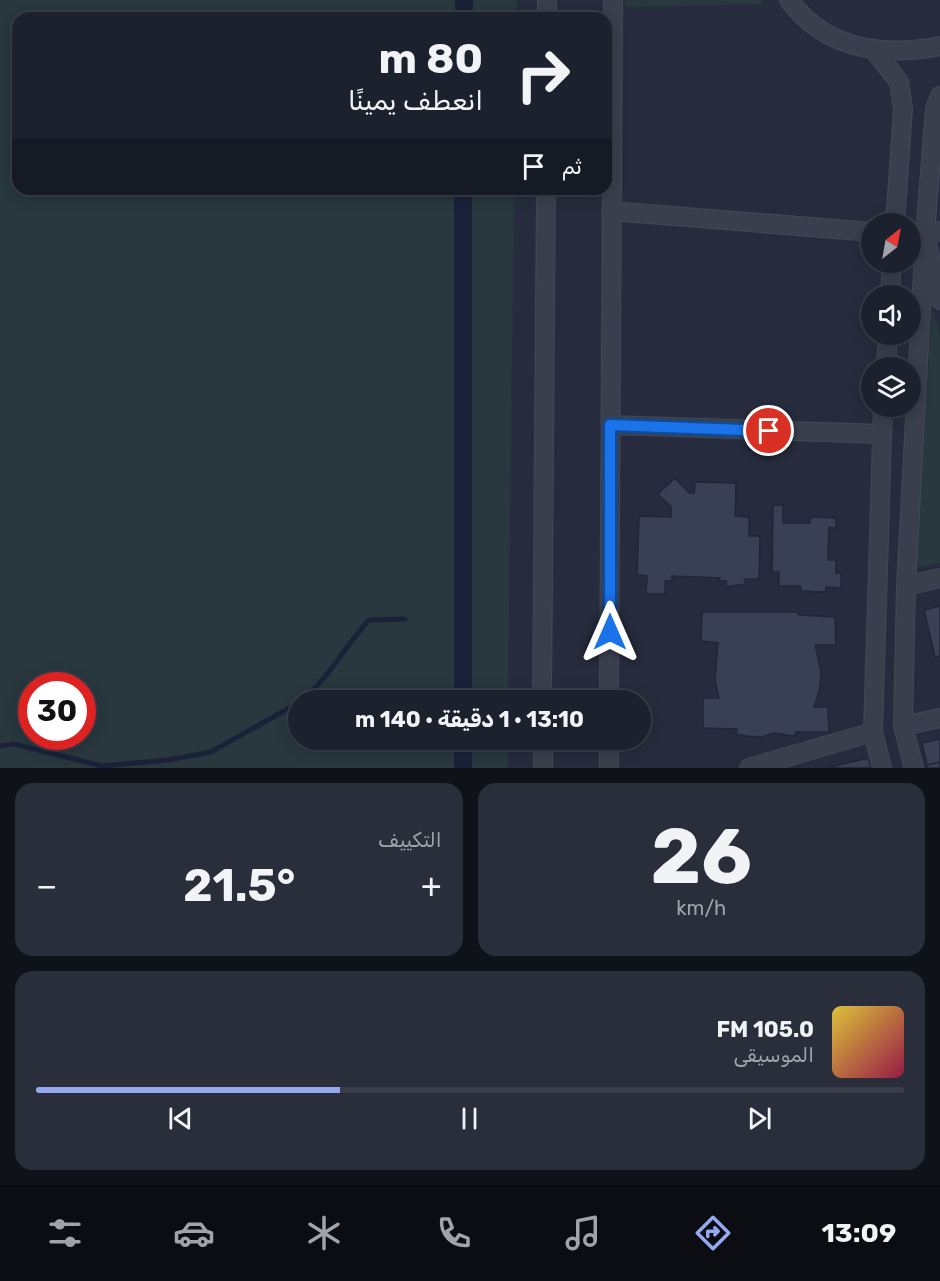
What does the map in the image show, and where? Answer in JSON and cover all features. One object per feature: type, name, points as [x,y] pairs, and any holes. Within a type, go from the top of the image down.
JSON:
[{"type":"street","points":[[612,106],[613,0]]},
{"type":"street","points":[[789,0],[818,28],[845,42],[874,50],[908,52],[940,46]]},
{"type":"street","points":[[874,50],[900,82],[903,109],[896,213]]},
{"type":"street","points":[[921,326],[932,233],[935,109],[940,96]]},
{"type":"street","points":[[542,690],[546,195]]},
{"type":"street","points":[[609,690],[611,195]]},
{"type":"street","points":[[611,211],[861,231]]},
{"type":"street","points":[[932,233],[940,300]]},
{"type":"street","points":[[914,768],[903,726],[906,586],[919,345]]},
{"type":"street","points":[[882,768],[873,732],[883,417]]},
{"type":"street","points":[[610,425],[882,434]]},
{"type":"street","points":[[906,586],[940,578]]},
{"type":"street","points":[[903,726],[940,718]]},
{"type":"street","points":[[752,768],[873,732]]},
{"type":"street","points":[[543,750],[543,768]]},
{"type":"street","points":[[609,750],[609,768]]},
{"type":"shaded area","points":[[0,0],[517,0],[516,12],[12,12],[12,195],[514,195],[508,690],[288,690],[288,750],[508,750],[508,768],[0,768]]},
{"type":"shaded area","points":[[625,0],[761,0],[763,4],[626,7]]},
{"type":"shaded area","points":[[932,307],[940,337],[940,563],[916,568]]},
{"type":"building","points":[[675,478],[689,493],[694,493],[695,482],[736,483],[735,516],[749,517],[749,536],[760,536],[759,579],[745,579],[745,584],[726,587],[726,581],[718,581],[720,578],[672,576],[672,581],[665,581],[665,594],[646,594],[647,576],[637,575],[639,516],[671,517],[671,507],[658,494]]},
{"type":"building","points":[[773,505],[783,505],[783,523],[810,523],[810,517],[836,518],[836,528],[829,527],[828,560],[836,560],[836,573],[841,573],[841,588],[826,587],[826,592],[802,591],[800,586],[779,586],[779,572],[772,572]]},
{"type":"building","points":[[940,606],[940,656],[935,657],[924,610]]},
{"type":"building","points":[[702,612],[797,612],[799,615],[835,617],[836,645],[815,645],[821,671],[820,688],[814,707],[828,707],[829,732],[796,732],[794,736],[774,733],[761,737],[736,734],[737,729],[703,728],[703,698],[719,698],[715,680],[718,643],[701,641]]},
{"type":"building","points":[[940,739],[940,762],[927,765],[922,743]]},
{"type":"building","points":[[868,758],[871,768],[826,768]]},
{"type":"building","points":[[940,762],[940,768],[928,768],[927,765]]},
{"type":"waterway","points":[[464,0],[464,12]]},
{"type":"waterway","points":[[463,195],[463,690]]},
{"type":"waterway","points":[[313,690],[369,620],[405,619]]},
{"type":"waterway","points":[[0,746],[14,744],[102,766],[168,760],[211,752],[288,709]]},
{"type":"waterway","points":[[463,750],[463,768]]},
{"type":"route","points":[[610,632],[610,425],[769,431]]}]
